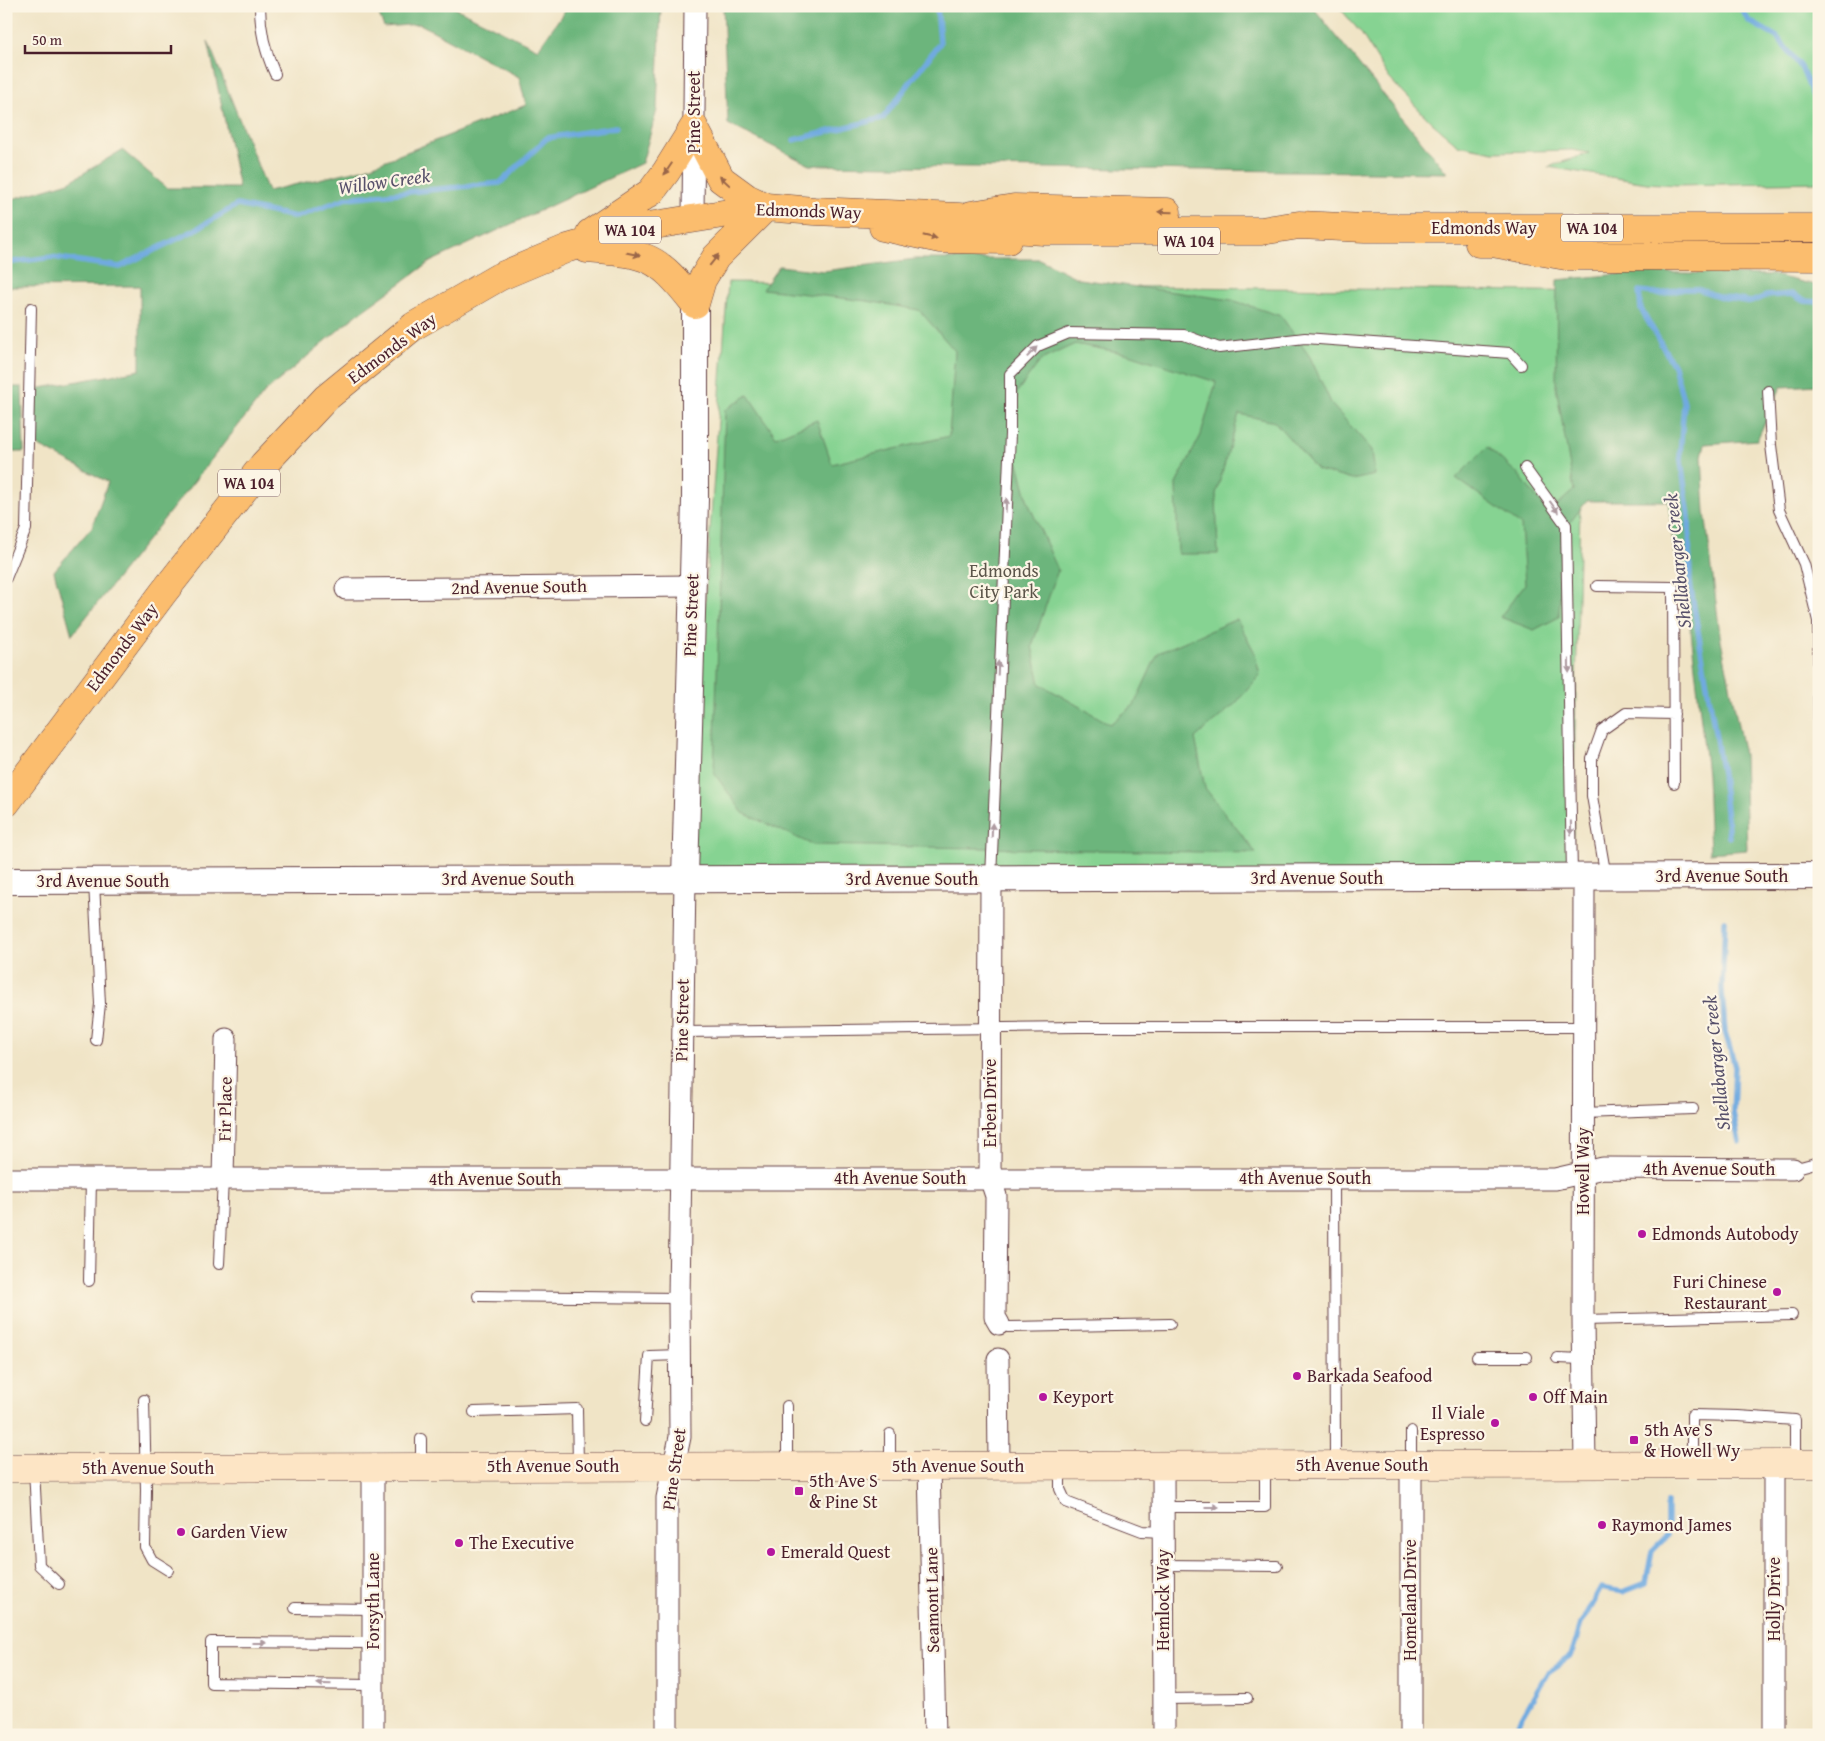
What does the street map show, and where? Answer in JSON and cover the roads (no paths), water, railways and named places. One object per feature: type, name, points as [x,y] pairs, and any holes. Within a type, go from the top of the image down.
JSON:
[{"type":"main road","points":[[694,127],[721,179],[747,198],[766,207],[716,256],[702,280],[695,304]]},
{"type":"main road","points":[[568,248],[651,192],[694,127]]},
{"type":"main road","name":"Edmonds Way","points":[[6,803],[163,593],[264,464],[326,398],[414,326],[499,277],[568,248],[642,227],[693,217],[766,207],[814,211],[959,217],[1014,208],[1256,213],[1299,226],[1385,228],[1819,228]]},
{"type":"main road","name":"WA 104","points":[[814,211],[940,240],[1819,243]]},
{"type":"main road","name":"WA 104","points":[[1492,243],[1566,256],[1819,257]]},
{"type":"main road","points":[[568,248],[635,253],[660,264],[695,304]]},
{"type":"main road","name":"5th Avenue South","points":[[6,1468],[1796,1464]]},
{"type":"street","name":"Pine Street","points":[[693,217],[695,6]]},
{"type":"street","name":"Pine Street","points":[[667,1735],[668,1498],[680,1437],[680,1178],[685,878],[695,500],[695,304]]},
{"type":"street","name":"2nd Avenue South","points":[[346,589],[692,586]]},
{"type":"street","name":"3rd Avenue South","points":[[6,881],[1819,876]]},
{"type":"street","name":"Howell Way","points":[[1585,1465],[1583,1113],[1588,877]]},
{"type":"street","name":"Erben Drive","points":[[991,879],[990,1178],[996,1196],[995,1317],[999,1324]]},
{"type":"street","name":"Fir Place","points":[[223,1179],[226,1040]]},
{"type":"street","name":"4th Avenue South","points":[[6,1179],[1555,1179],[1604,1168],[1793,1169]]},
{"type":"street","points":[[998,1359],[999,1465]]},
{"type":"street","name":"Holly Drive","points":[[1774,1735],[1796,1464]]},
{"type":"street","name":"Homeland Drive","points":[[1411,1465],[1411,1735]]},
{"type":"street","name":"Seamont Lane","points":[[929,1466],[935,1735]]},
{"type":"street","name":"Hemlock Way","points":[[1163,1466],[1164,1735]]},
{"type":"street","name":"Forsyth Lane","points":[[373,1468],[373,1735]]},
{"type":"lane","points":[[260,6],[264,42],[275,74]]},
{"type":"lane","points":[[6,578],[26,529],[31,308]]},
{"type":"lane","points":[[991,879],[1010,434],[1010,374],[1038,346],[1069,333],[1184,335],[1220,348],[1305,338],[1510,353],[1521,365]]},
{"type":"lane","points":[[1768,390],[1771,445],[1779,510],[1804,564],[1818,621],[1819,747]]},
{"type":"lane","points":[[1525,468],[1566,525],[1588,877]]},
{"type":"lane","points":[[1597,586],[1673,587],[1674,783]]},
{"type":"lane","points":[[1588,877],[1592,758],[1602,730],[1626,713],[1674,714]]},
{"type":"lane","points":[[94,881],[100,1004],[96,1040]]},
{"type":"lane","points":[[682,1032],[990,1028],[1584,1027]]},
{"type":"lane","points":[[1583,1113],[1694,1109]]},
{"type":"lane","points":[[1793,1169],[1819,1162]]},
{"type":"lane","points":[[1334,1178],[1335,1465]]},
{"type":"lane","points":[[89,1281],[91,1179]]},
{"type":"lane","points":[[219,1264],[223,1179]]},
{"type":"lane","points":[[478,1296],[679,1298]]},
{"type":"lane","points":[[1583,1320],[1792,1316]]},
{"type":"lane","points":[[999,1324],[1008,1327],[1170,1324]]},
{"type":"lane","points":[[645,1421],[649,1356],[680,1355]]},
{"type":"lane","points":[[1477,1357],[1527,1357]]},
{"type":"lane","points":[[1557,1358],[1584,1359]]},
{"type":"lane","points":[[144,1400],[146,1468],[145,1548],[152,1560],[168,1570]]},
{"type":"lane","points":[[787,1406],[787,1466]]},
{"type":"lane","points":[[474,1412],[577,1409],[578,1466]]},
{"type":"lane","points":[[1692,1464],[1692,1415],[1795,1420],[1796,1464]]},
{"type":"lane","points":[[1411,1465],[1412,1432]]},
{"type":"lane","points":[[890,1434],[890,1466]]},
{"type":"lane","points":[[421,1439],[421,1467]]},
{"type":"lane","points":[[1060,1466],[1060,1489],[1066,1502],[1142,1531],[1163,1532]]},
{"type":"lane","points":[[1164,1507],[1265,1507],[1265,1466]]},
{"type":"lane","points":[[34,1468],[38,1565],[59,1584]]},
{"type":"lane","points":[[1163,1565],[1277,1566]]},
{"type":"lane","points":[[295,1608],[373,1608]]},
{"type":"lane","points":[[372,1643],[211,1642],[211,1682],[372,1685]]},
{"type":"lane","points":[[1164,1698],[1247,1698]]},
{"type":"waterway","name":"Willow Creek","points":[[794,140],[883,118],[940,43],[937,6]]},
{"type":"waterway","points":[[1739,6],[1749,21],[1777,37],[1801,67],[1814,98],[1819,101]]},
{"type":"waterway","name":"Willow Creek","points":[[6,263],[52,257],[120,267],[193,231],[237,205],[296,217],[347,198],[500,183],[547,138],[616,127]]},
{"type":"waterway","name":"Shellabarger Creek","points":[[1729,837],[1722,774],[1690,583],[1689,517],[1680,454],[1684,403],[1674,366],[1641,309],[1639,291],[1662,294],[1679,289],[1697,289],[1721,297],[1751,302],[1766,296],[1792,294],[1804,301],[1819,302]]},
{"type":"waterway","name":"Shellabarger Creek","points":[[1725,921],[1722,989],[1725,1032],[1735,1066],[1733,1113],[1739,1142]]},
{"type":"waterway","name":"Shellabarger Creek","points":[[1512,1735],[1548,1672],[1571,1656],[1581,1624],[1601,1588],[1623,1592],[1646,1583],[1652,1551],[1667,1536],[1667,1503]]},
{"type":"place","name":"Edmonds Autobody","points":[[1642,1234]]},
{"type":"place","name":"Furi Chinese Restaurant","points":[[1777,1292]]},
{"type":"place","name":"Barkada Seafood","points":[[1297,1376]]},
{"type":"place","name":"Keyport","points":[[1043,1397]]},
{"type":"place","name":"Off Main","points":[[1533,1397]]},
{"type":"place","name":"Il Viale Espresso","points":[[1495,1423]]},
{"type":"place","name":"5th Ave S & Howell Wy","points":[[1634,1440]]},
{"type":"place","name":"5th Ave S & Pine St","points":[[799,1491]]},
{"type":"place","name":"Raymond James","points":[[1602,1525]]},
{"type":"place","name":"Garden View","points":[[181,1532]]},
{"type":"place","name":"The Executive","points":[[459,1543]]},
{"type":"place","name":"Emerald Quest","points":[[771,1552]]},
{"type":"park label","name":"Edmonds City Park","points":[[1004,581]]}]
